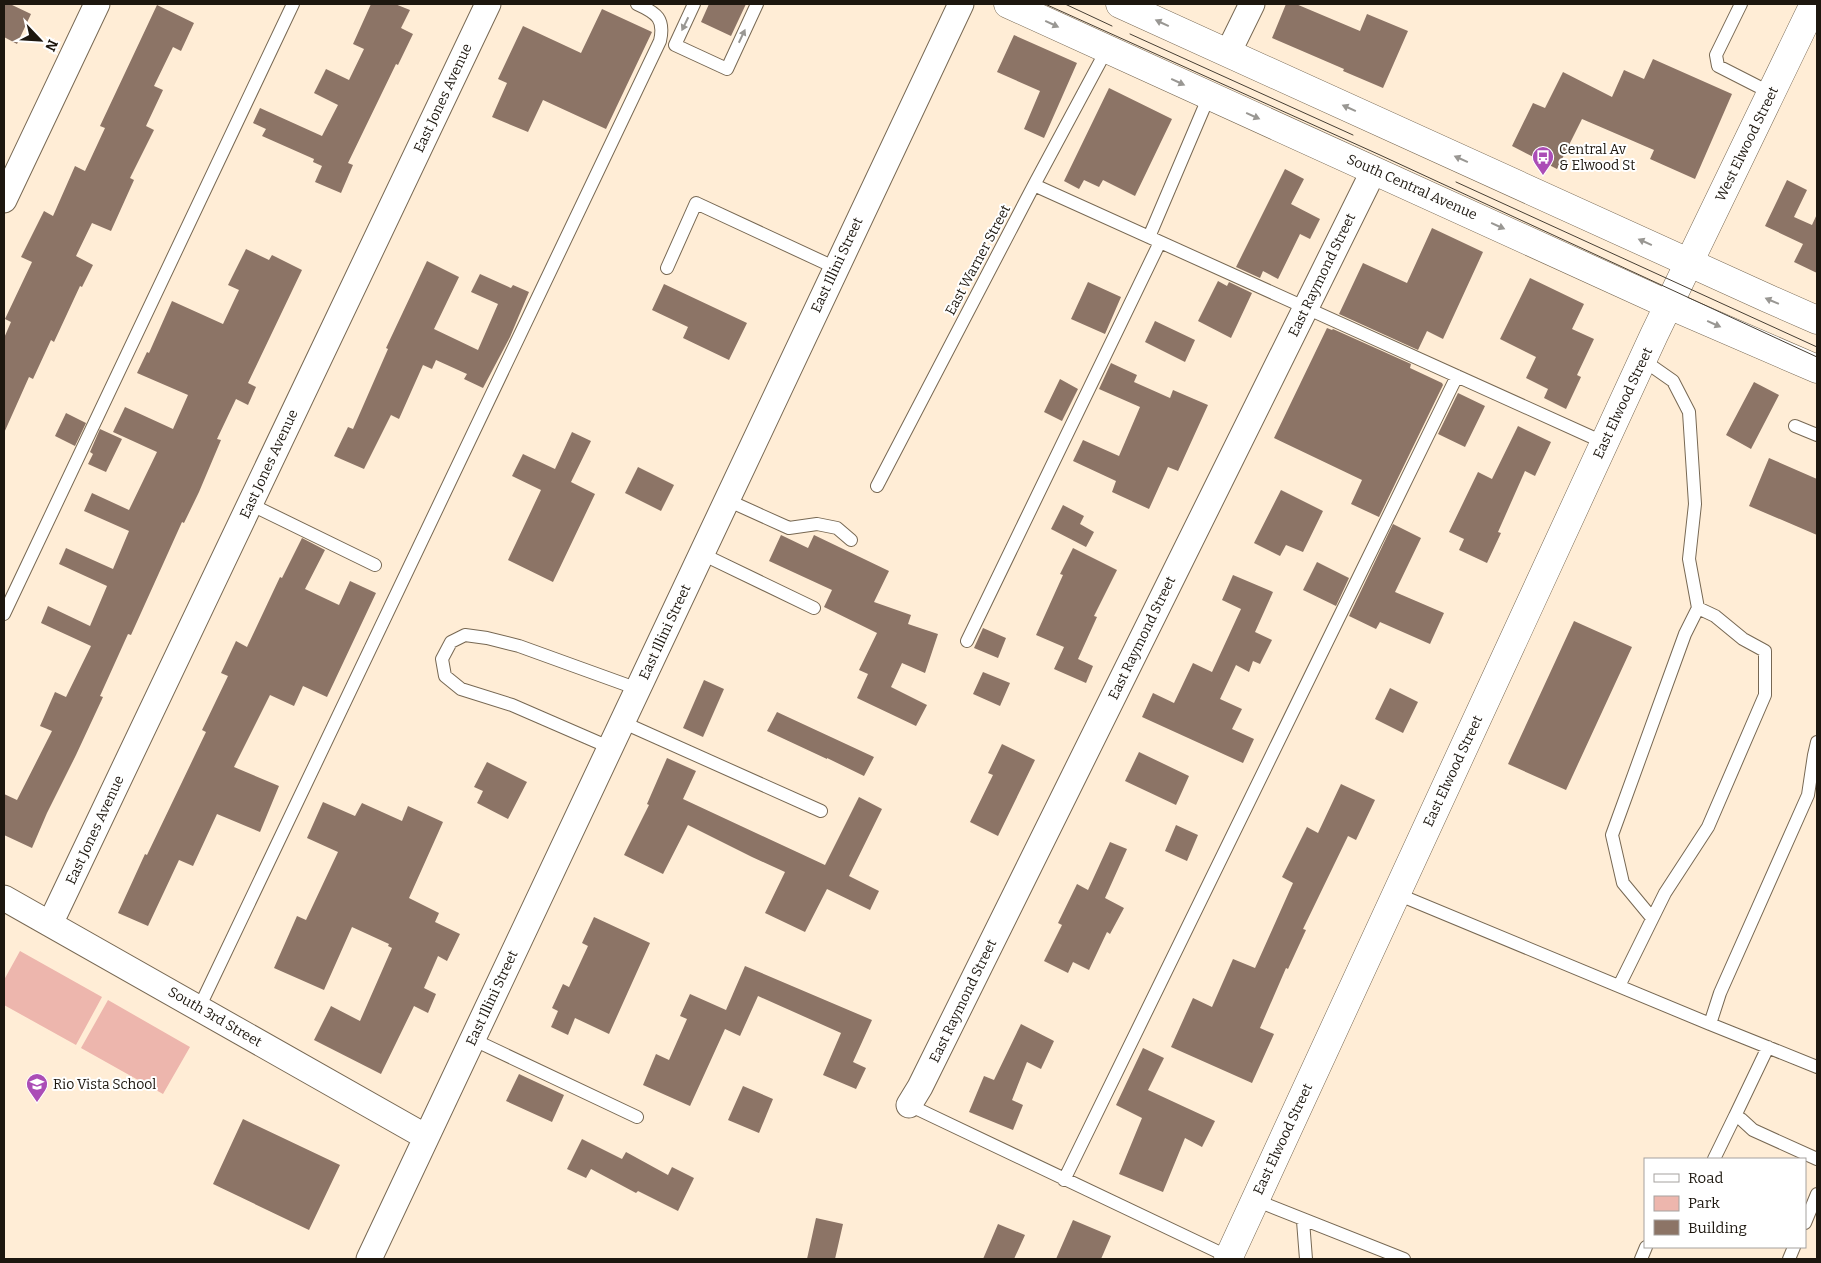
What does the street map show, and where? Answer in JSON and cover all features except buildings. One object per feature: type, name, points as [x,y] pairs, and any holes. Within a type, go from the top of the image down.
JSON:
[{"type":"main road","name":"South Central Avenue","points":[[1008,4],[1374,170],[1679,283],[1766,298],[1817,320]]},
{"type":"main road","name":"West Elwood Street","points":[[1679,283],[1814,4]]},
{"type":"main road","name":"South Central Avenue","points":[[1126,5],[1228,53],[1679,283],[1817,368]]},
{"type":"main road","name":"East Elwood Street","points":[[1228,1258],[1679,283]]},
{"type":"street","points":[[4,200],[97,4]]},
{"type":"street","name":"East Jones Avenue","points":[[50,924],[488,4]]},
{"type":"street","name":"East Illini Street","points":[[369,1259],[961,4]]},
{"type":"street","points":[[1228,53],[1252,4]]},
{"type":"street","name":"East Raymond Street","points":[[910,1105],[1374,170]]},
{"type":"street","name":"South 3rd Street","points":[[4,898],[426,1137]]},
{"type":"lane","points":[[4,614],[293,4]]},
{"type":"lane","points":[[199,1008],[660,41],[663,28],[658,16],[637,4]]},
{"type":"lane","points":[[694,4],[675,45],[727,69],[757,4]]},
{"type":"lane","points":[[1741,4],[1716,55],[1718,66],[1771,93]]},
{"type":"lane","name":"East Warner Street","points":[[877,486],[1107,49]]},
{"type":"lane","points":[[967,641],[1154,240],[1209,96]]},
{"type":"lane","points":[[1034,185],[1605,443]]},
{"type":"lane","points":[[666,268],[696,203],[836,268]]},
{"type":"lane","points":[[1643,360],[1673,381],[1689,412],[1695,504],[1689,559],[1698,608],[1685,634],[1612,835],[1623,883],[1652,918]]},
{"type":"lane","points":[[1064,1180],[1456,376]]},
{"type":"lane","points":[[1795,426],[1817,435]]},
{"type":"lane","points":[[727,500],[789,528],[816,524],[837,528],[851,540]]},
{"type":"lane","points":[[250,504],[376,565]]},
{"type":"lane","points":[[702,554],[814,608]]},
{"type":"lane","points":[[1618,986],[1665,893],[1708,827],[1765,695],[1765,651],[1743,639],[1715,616],[1698,608]]},
{"type":"lane","points":[[611,748],[512,705],[461,689],[445,676],[442,659],[451,642],[466,636],[487,638],[519,646],[638,689]]},
{"type":"lane","points":[[622,722],[821,811]]},
{"type":"lane","points":[[1710,1024],[1720,993],[1814,780],[1814,754],[1817,742]]},
{"type":"lane","points":[[1396,894],[1817,1067]]},
{"type":"lane","points":[[472,1040],[637,1117]]},
{"type":"lane","points":[[1714,1158],[1768,1047]]},
{"type":"lane","points":[[910,1105],[1228,1258]]},
{"type":"lane","points":[[1735,1116],[1753,1130],[1817,1160]]},
{"type":"lane","points":[[1806,1221],[1817,1194]]},
{"type":"lane","points":[[1255,1200],[1303,1221],[1404,1259]]},
{"type":"lane","points":[[1303,1221],[1306,1259]]},
{"type":"green space","points":[[20,951],[102,997],[76,1045],[4,1005],[4,980]]},
{"type":"green space","points":[[108,1000],[190,1047],[163,1094],[81,1048]]},
{"type":"tram line","points":[[1045,4],[1380,155],[1817,357]]},
{"type":"tram line","points":[[1065,4],[1112,26]]},
{"type":"tram line","points":[[1130,34],[1353,135]]},
{"type":"tram line","points":[[1456,182],[1817,347]]},
{"type":"place","name":"Central Av & Elwood St","points":[[1543,176]]},
{"type":"place","name":"Rio Vista School","points":[[37,1103]]}]
